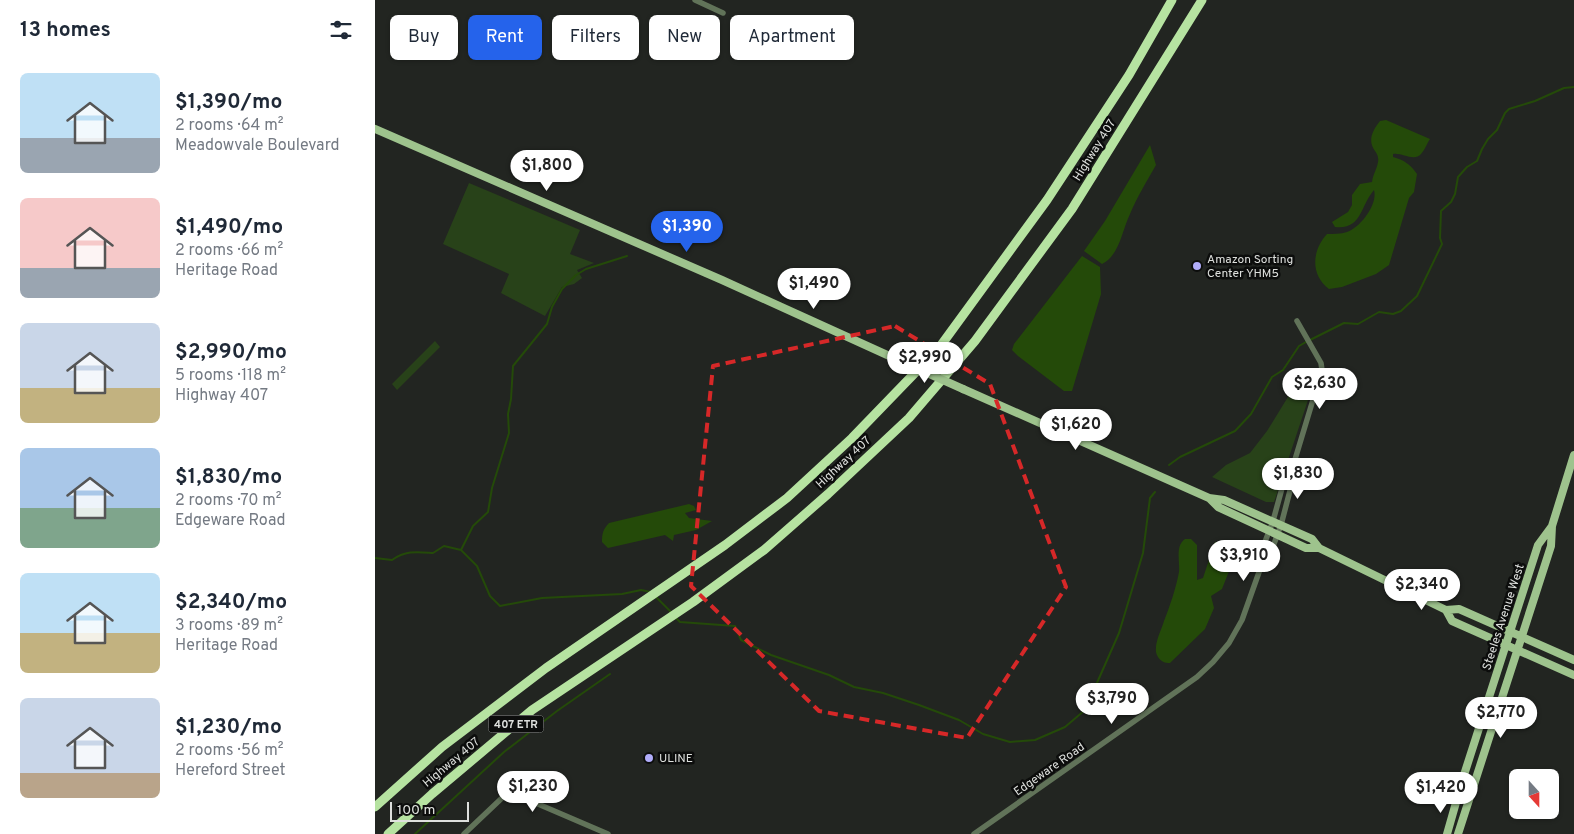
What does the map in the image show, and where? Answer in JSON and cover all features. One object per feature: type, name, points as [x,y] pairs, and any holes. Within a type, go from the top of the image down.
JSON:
[{"type":"highway","name":"Highway 407","points":[[375,807],[442,747],[545,668],[666,587],[787,498],[852,438],[939,348],[1047,200],[1129,75],[1172,0]]},
{"type":"highway","name":"Highway 407","points":[[388,834],[432,794],[532,710],[693,602],[764,550],[828,494],[909,418],[975,341],[1073,209],[1202,0]]},
{"type":"main road","points":[[375,129],[722,280],[1209,498],[1224,500],[1273,521],[1312,539],[1319,548]]},
{"type":"main road","name":"Steeles Avenue West","points":[[1458,834],[1551,546],[1552,526],[1574,455]]},
{"type":"main road","points":[[1209,498],[1218,507],[1306,548],[1319,548],[1446,610],[1452,620],[1574,675]]},
{"type":"main road","name":"Steeles Avenue West","points":[[1447,834],[1538,545],[1552,526]]},
{"type":"main road","points":[[1446,610],[1459,608],[1574,660]]},
{"type":"street","points":[[695,0],[723,13]]},
{"type":"street","name":"Edgeware Road","points":[[1263,561],[1271,552],[1278,535],[1292,483],[1290,476],[1322,370],[1321,363],[1297,321]]},
{"type":"street","name":"Edgeware Road","points":[[974,834],[1197,678],[1213,662],[1229,643],[1242,620],[1263,561],[1263,547],[1273,521],[1284,481],[1290,476]]},
{"type":"street","points":[[464,834],[503,797],[524,798],[608,834]]},
{"type":"highlighted area","points":[[895,326],[990,384],[1066,587],[967,738],[819,711],[691,586],[713,366]]},
{"type":"shaded area","points":[[1386,120],[1430,139],[1418,156],[1411,157],[1393,154],[1393,157],[1407,163],[1417,174],[1414,192],[1409,198],[1389,265],[1376,274],[1342,287],[1329,289],[1323,283],[1316,270],[1315,262],[1318,247],[1327,234],[1347,232],[1358,225],[1371,208],[1375,196],[1374,190],[1356,221],[1351,225],[1335,227],[1332,222],[1348,212],[1352,205],[1352,195],[1360,184],[1372,182],[1378,156],[1371,143],[1371,139],[1380,121]]},
{"type":"shaded area","points":[[1150,145],[1156,165],[1127,220],[1117,248],[1113,255],[1102,264],[1084,251],[1105,221]]},
{"type":"shaded area","points":[[469,183],[580,230],[570,254],[594,263],[577,270],[582,278],[574,284],[562,287],[545,316],[501,293],[509,274],[443,244]]},
{"type":"shaded area","points":[[1082,256],[1100,267],[1101,294],[1072,391],[1064,391],[1012,350],[1014,344]]},
{"type":"shaded area","points":[[435,341],[440,347],[397,390],[392,384]]},
{"type":"shaded area","points":[[1308,384],[1313,385],[1274,502],[1266,502],[1212,477],[1226,465],[1250,453],[1267,431],[1291,392]]},
{"type":"shaded area","points":[[689,504],[694,506],[696,510],[685,513],[689,518],[712,521],[696,530],[674,535],[673,541],[665,535],[608,548],[602,542],[603,532],[609,523]]},
{"type":"shaded area","points":[[1185,539],[1191,539],[1197,545],[1197,580],[1203,578],[1215,542],[1237,551],[1222,589],[1211,596],[1214,608],[1205,629],[1170,663],[1167,663],[1163,662],[1158,656],[1156,644],[1171,603],[1179,572],[1179,550]]},
{"type":"waterway","points":[[1310,340],[1344,323],[1358,324],[1379,312],[1393,314],[1401,311],[1417,296],[1442,244],[1440,238],[1441,211],[1451,202],[1455,194],[1458,177],[1467,167],[1477,161],[1482,149],[1497,130],[1505,113],[1509,109],[1535,101],[1564,88],[1574,87]]},
{"type":"waterway","points":[[461,550],[473,526],[488,512],[492,488],[509,433],[508,414],[513,366],[547,324],[552,307],[562,289],[576,275],[586,269],[627,256]]},
{"type":"waterway","points":[[1169,465],[1180,457],[1235,431],[1251,414],[1272,377],[1283,370],[1299,346],[1306,342]]},
{"type":"waterway","points":[[675,617],[680,622],[735,626],[741,640],[771,655],[829,675],[854,687],[883,693],[919,705],[959,720],[983,734],[1010,742],[1035,740],[1065,727],[1085,710],[1119,633],[1143,553],[1150,498],[1155,492]]},
{"type":"waterway","points":[[375,558],[392,560],[407,553],[433,553],[444,546],[461,550],[477,566],[490,596],[500,606],[542,598],[622,594],[641,590],[651,592]]},
{"type":"waterway","points":[[656,597],[672,613]]},
{"type":"waterway","points":[[415,834],[504,752],[557,711],[610,674]]},
{"type":"place","name":"Amazon Sorting Center YHM5","points":[[1197,266]]},
{"type":"place","name":"ULINE","points":[[649,758]]}]
